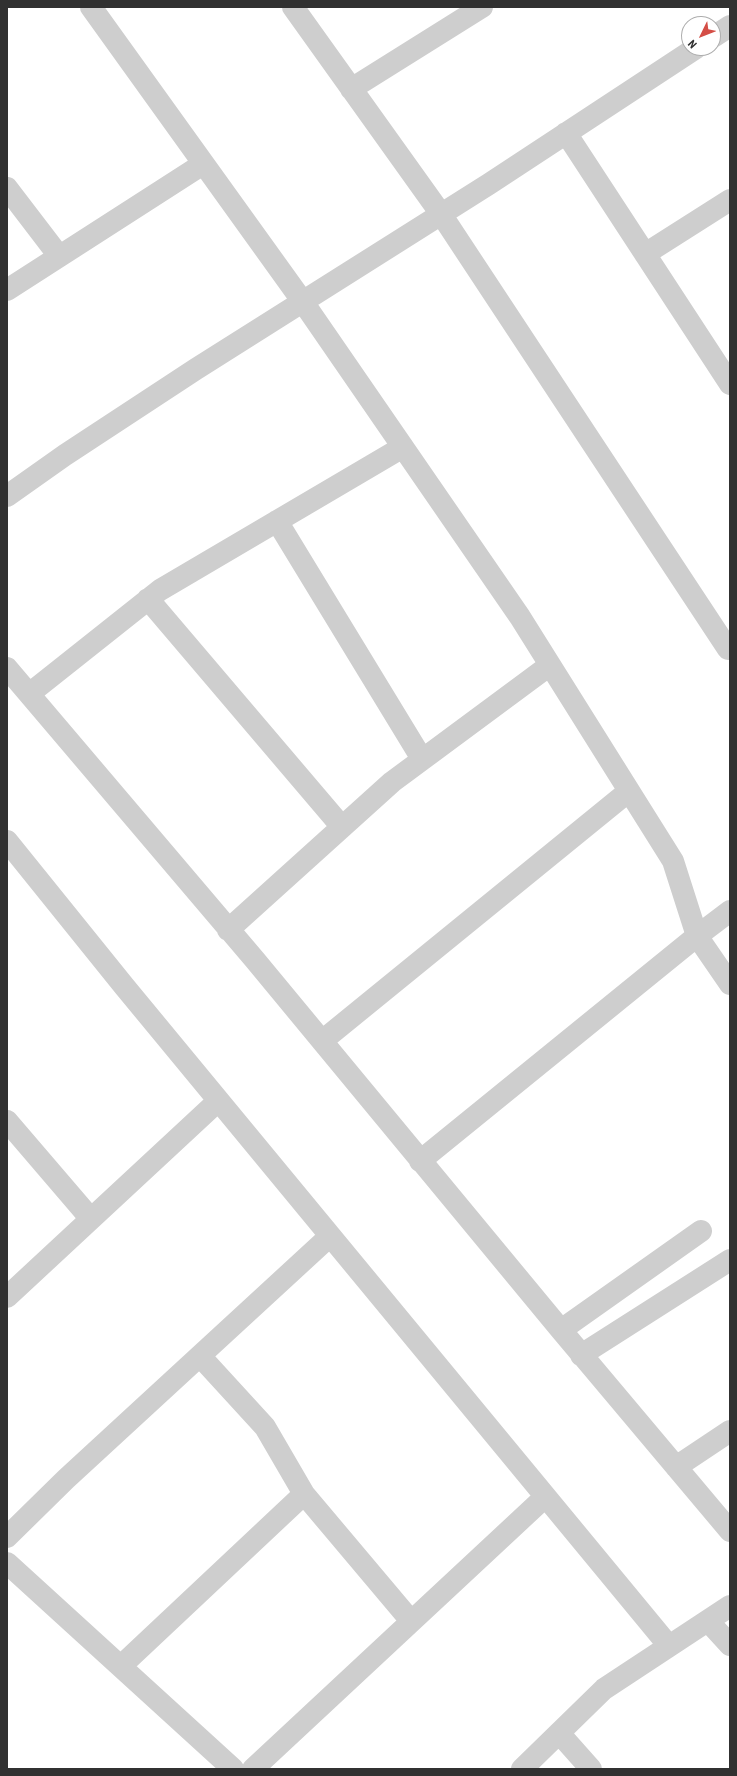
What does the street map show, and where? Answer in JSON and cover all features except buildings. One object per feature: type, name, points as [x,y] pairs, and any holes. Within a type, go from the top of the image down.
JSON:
[{"type":"street","points":[[91,7],[302,302],[520,617],[673,861],[697,936],[730,984]]},
{"type":"street","points":[[293,7],[441,214],[728,649],[730,648]]},
{"type":"street","points":[[351,89],[482,7]]},
{"type":"street","points":[[721,32],[730,26]]},
{"type":"street","points":[[7,496],[65,455],[183,378],[441,214],[684,56]]},
{"type":"street","points":[[566,133],[729,382]]},
{"type":"street","points":[[7,290],[203,164]]},
{"type":"street","points":[[7,188],[59,256]]},
{"type":"street","points":[[645,254],[730,200]]},
{"type":"street","points":[[29,694],[160,590],[402,447]]},
{"type":"street","points":[[277,521],[422,759]]},
{"type":"street","points":[[148,599],[342,827]]},
{"type":"street","points":[[228,930],[392,782],[550,665]]},
{"type":"street","points":[[7,668],[322,1041],[581,1355],[730,1531]]},
{"type":"street","points":[[322,1041],[629,791]]},
{"type":"street","points":[[7,840],[218,1101],[669,1646]]},
{"type":"street","points":[[420,1161],[730,910]]},
{"type":"street","points":[[7,1297],[218,1101]]},
{"type":"street","points":[[7,1121],[91,1219]]},
{"type":"street","points":[[561,1330],[701,1232]]},
{"type":"street","points":[[7,1537],[66,1479],[330,1236]]},
{"type":"street","points":[[581,1355],[730,1260]]},
{"type":"street","points":[[200,1356],[265,1427],[304,1494],[411,1621]]},
{"type":"street","points":[[676,1467],[730,1431]]},
{"type":"street","points":[[121,1666],[304,1494]]},
{"type":"street","points":[[253,1769],[545,1497]]},
{"type":"street","points":[[7,1563],[233,1769]]},
{"type":"street","points":[[522,1769],[604,1689],[730,1606]]},
{"type":"street","points":[[708,1621],[730,1645]]},
{"type":"street","points":[[559,1733],[591,1769]]}]
